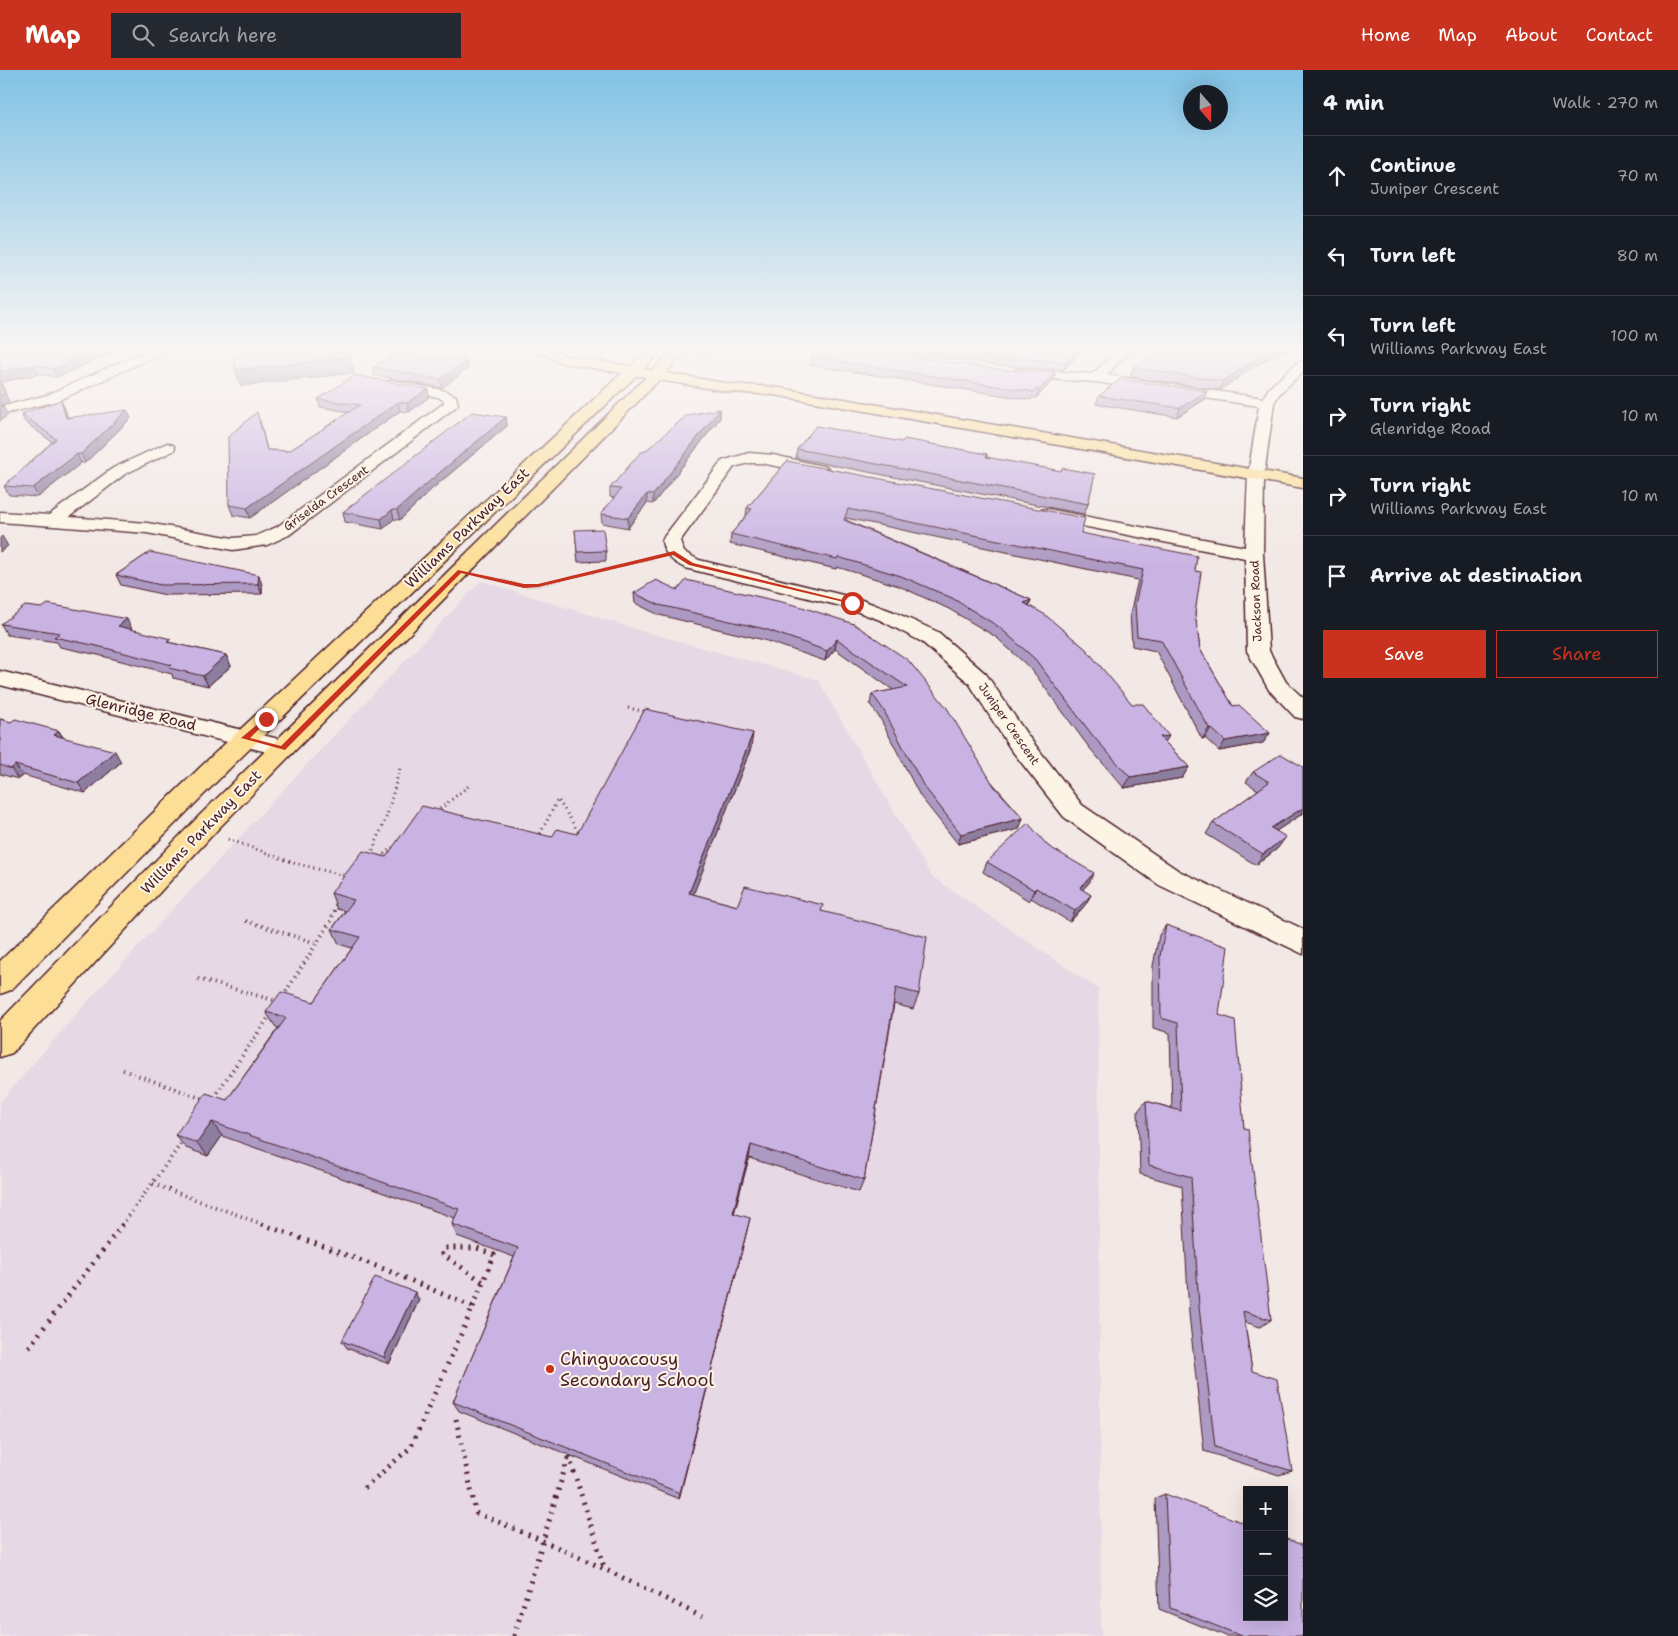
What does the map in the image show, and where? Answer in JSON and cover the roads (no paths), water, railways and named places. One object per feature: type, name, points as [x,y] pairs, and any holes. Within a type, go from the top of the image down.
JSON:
[{"type":"main road","name":"Williams Parkway East","points":[[0,981],[245,738],[579,422]]},
{"type":"main road","name":"Williams Parkway East","points":[[0,1043],[201,830],[609,422]]},
{"type":"main road","points":[[952,422],[1303,483]]},
{"type":"street","name":"Griselda Crescent","points":[[0,517],[147,528],[233,544],[260,541],[283,531],[429,422]]},
{"type":"street","name":"Jackson Road","points":[[1264,422],[1256,475],[1254,554],[1258,651],[1277,685],[1303,712]]},
{"type":"street","points":[[54,520],[119,471],[167,448]]},
{"type":"street","name":"Juniper Crescent","points":[[838,474],[760,458],[734,460],[728,464],[671,542],[674,553],[692,564],[852,603],[887,616],[930,637],[978,679],[1019,742],[1073,811],[1169,878],[1303,942]]},
{"type":"street","points":[[1024,510],[1254,554]]},
{"type":"street","name":"Glenridge Road","points":[[0,678],[282,748]]},
{"type":"place","name":"Chinguacousy Secondary School","points":[[550,1369]]}]
